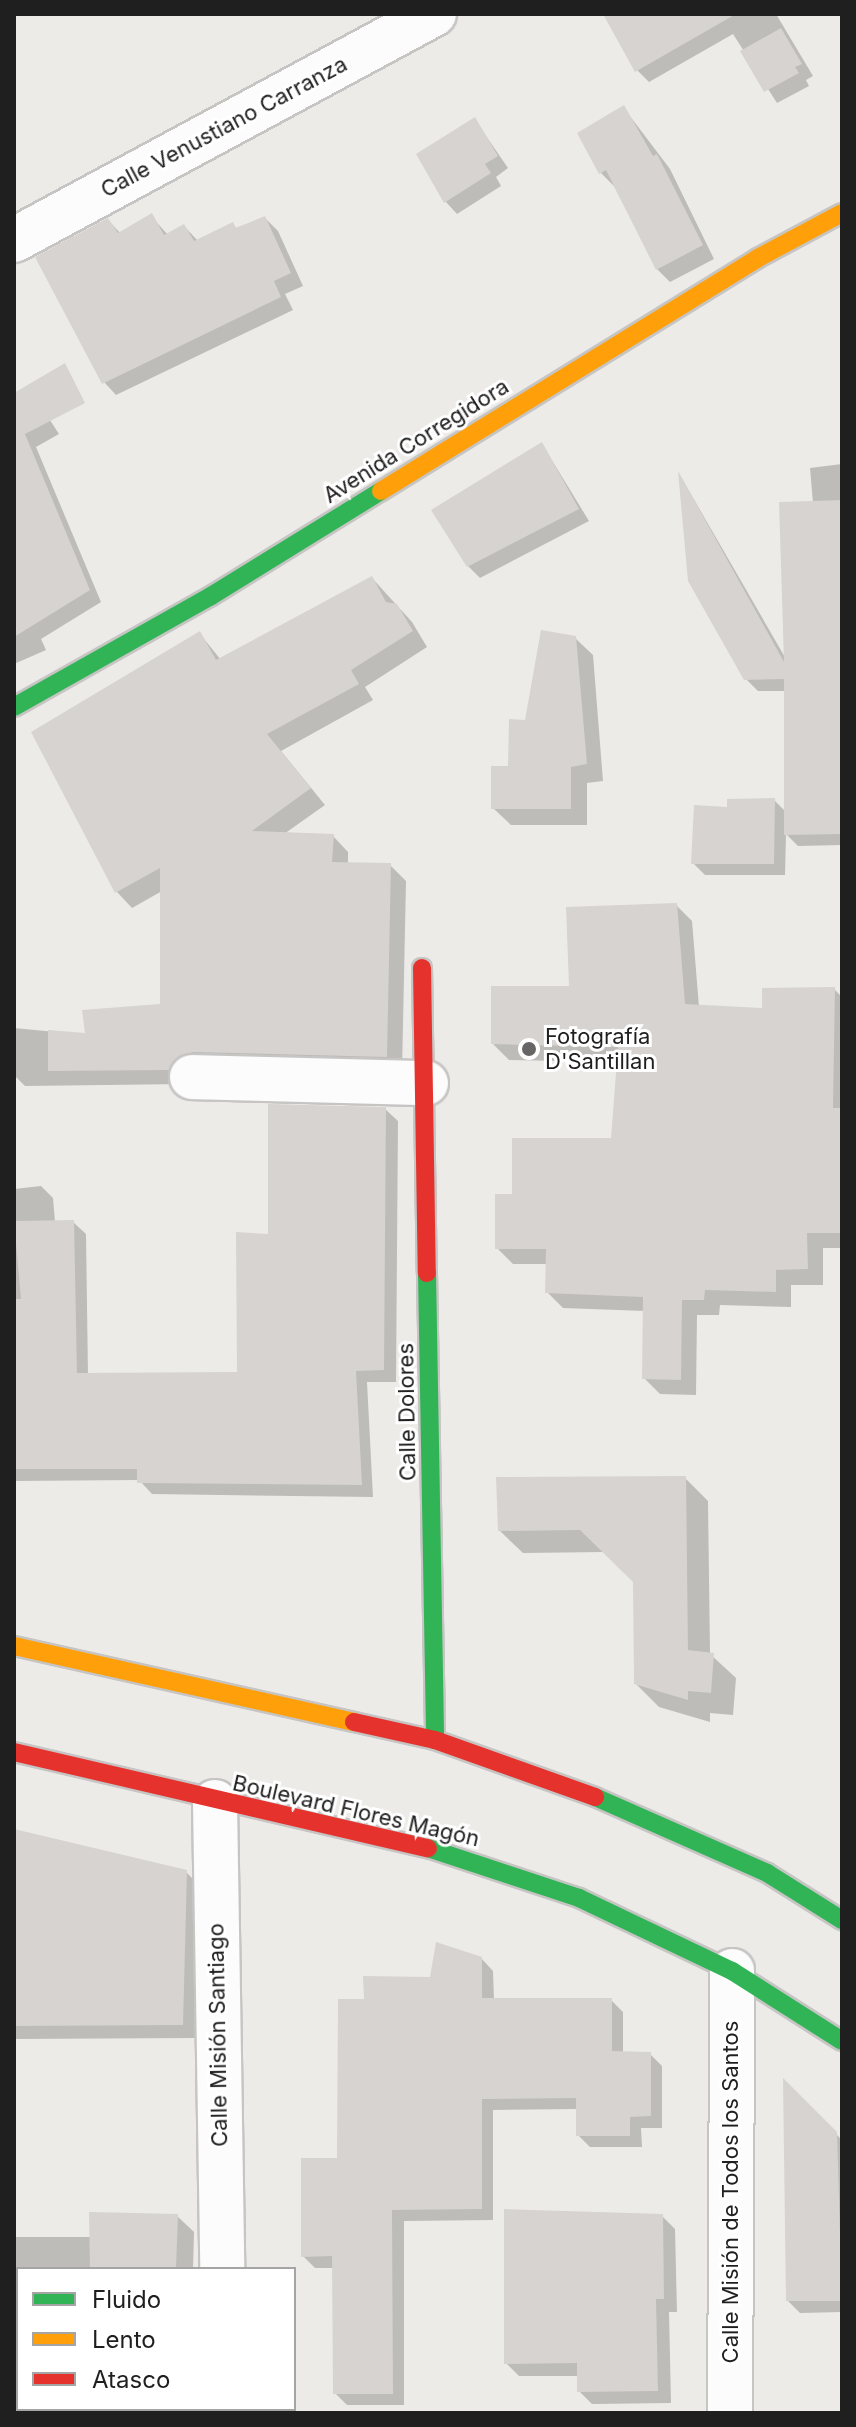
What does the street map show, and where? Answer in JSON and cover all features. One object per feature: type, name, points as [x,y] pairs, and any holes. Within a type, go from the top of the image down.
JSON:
[{"type":"main road","name":"Avenida Corregidora","points":[[14,707],[211,596],[758,258],[842,213]]},
{"type":"main road","name":"Calle Dolores","points":[[422,968],[435,1740]]},
{"type":"main road","points":[[14,1646],[435,1740],[624,1807],[767,1873],[842,1920]]},
{"type":"main road","name":"Boulevard Flores Magón","points":[[14,1752],[215,1802],[434,1849],[579,1898],[732,1971],[842,2041]]},
{"type":"street","name":"Calle Venustiano Carranza","points":[[14,240],[434,14]]},
{"type":"street","points":[[192,1077],[426,1083]]},
{"type":"street","name":"Calle Misión Santiago","points":[[215,1802],[222,2267]]},
{"type":"street","name":"Calle Misión de Todos los Santos","points":[[730,2413],[732,1971]]},
{"type":"building","points":[[603,14],[736,14],[635,72]]},
{"type":"building","points":[[781,28],[802,64],[795,67],[799,73],[764,92],[740,51]]},
{"type":"building","points":[[624,105],[653,156],[657,154],[703,245],[656,270],[606,170],[599,174],[577,133]]},
{"type":"building","points":[[475,117],[498,156],[485,164],[491,173],[444,203],[416,154]]},
{"type":"building","points":[[152,213],[164,235],[184,224],[194,241],[233,222],[236,228],[265,216],[291,273],[274,281],[281,297],[102,384],[35,257],[108,218],[118,233]]},
{"type":"building","points":[[65,363],[85,403],[25,434],[90,590],[14,637],[14,393]]},
{"type":"building","points":[[542,442],[579,509],[467,567],[431,510]]},
{"type":"building","points":[[678,471],[784,662],[779,502],[842,500],[842,834],[784,835],[784,679],[744,680],[688,581]]},
{"type":"building","points":[[372,576],[386,602],[397,604],[413,631],[351,670],[359,684],[267,734],[311,788],[252,831],[334,834],[332,862],[391,863],[387,1057],[193,1052],[179,1056],[169,1070],[48,1071],[48,1030],[85,1033],[82,1010],[160,1004],[160,868],[115,893],[31,732],[200,631],[216,660]]},
{"type":"building","points":[[541,630],[576,636],[587,764],[571,767],[571,809],[491,809],[491,766],[508,766],[509,719],[525,720]]},
{"type":"building","points":[[775,798],[774,864],[691,864],[694,805],[727,807],[727,799]]},
{"type":"building","points":[[677,903],[685,1004],[762,1008],[762,988],[835,987],[833,1108],[842,1108],[840,1233],[807,1233],[808,1269],[776,1270],[776,1292],[705,1290],[704,1300],[682,1300],[681,1380],[642,1379],[643,1297],[545,1293],[546,1249],[495,1249],[495,1194],[512,1194],[512,1138],[611,1138],[618,1047],[491,1044],[491,986],[569,986],[566,907]]},
{"type":"building","points":[[268,1104],[386,1107],[384,1370],[356,1371],[362,1485],[137,1483],[137,1469],[14,1469],[14,1299],[21,1299],[14,1221],[74,1220],[77,1373],[237,1372],[236,1232],[268,1234]]},
{"type":"building","points":[[686,1476],[688,1650],[714,1653],[711,1693],[688,1691],[688,1700],[634,1684],[633,1582],[580,1530],[498,1531],[496,1477]]},
{"type":"building","points":[[14,1829],[187,1870],[183,2025],[14,2026]]},
{"type":"building","points":[[436,1942],[482,1957],[482,1998],[612,1998],[612,2051],[651,2052],[651,2116],[630,2117],[630,2136],[576,2136],[576,2098],[482,2099],[482,2209],[392,2210],[393,2394],[333,2394],[332,2256],[301,2257],[301,2158],[337,2158],[338,1999],[364,1999],[363,1976],[430,1977]]},
{"type":"building","points":[[783,2078],[837,2132],[842,2301],[786,2301]]},
{"type":"building","points":[[504,2209],[663,2214],[664,2299],[656,2299],[658,2391],[577,2392],[577,2363],[504,2364]]},
{"type":"building","points":[[89,2212],[178,2214],[176,2267],[90,2267]]},
{"type":"traffic: fast","points":[[14,707],[211,596],[381,491]]},
{"type":"traffic: fast","points":[[427,1273],[435,1740]]},
{"type":"traffic: fast","points":[[595,1797],[767,1873],[842,1920]]},
{"type":"traffic: fast","points":[[428,1848],[579,1898],[732,1971],[842,2041]]},
{"type":"traffic: slow","points":[[381,491],[758,258],[842,213]]},
{"type":"traffic: slow","points":[[14,1646],[354,1722]]},
{"type":"traffic: jam","points":[[422,968],[427,1273]]},
{"type":"traffic: jam","points":[[354,1722],[435,1740],[595,1797]]},
{"type":"traffic: jam","points":[[14,1752],[428,1848]]},
{"type":"place","name":"Fotografía D'Santillan","points":[[529,1049]]}]
